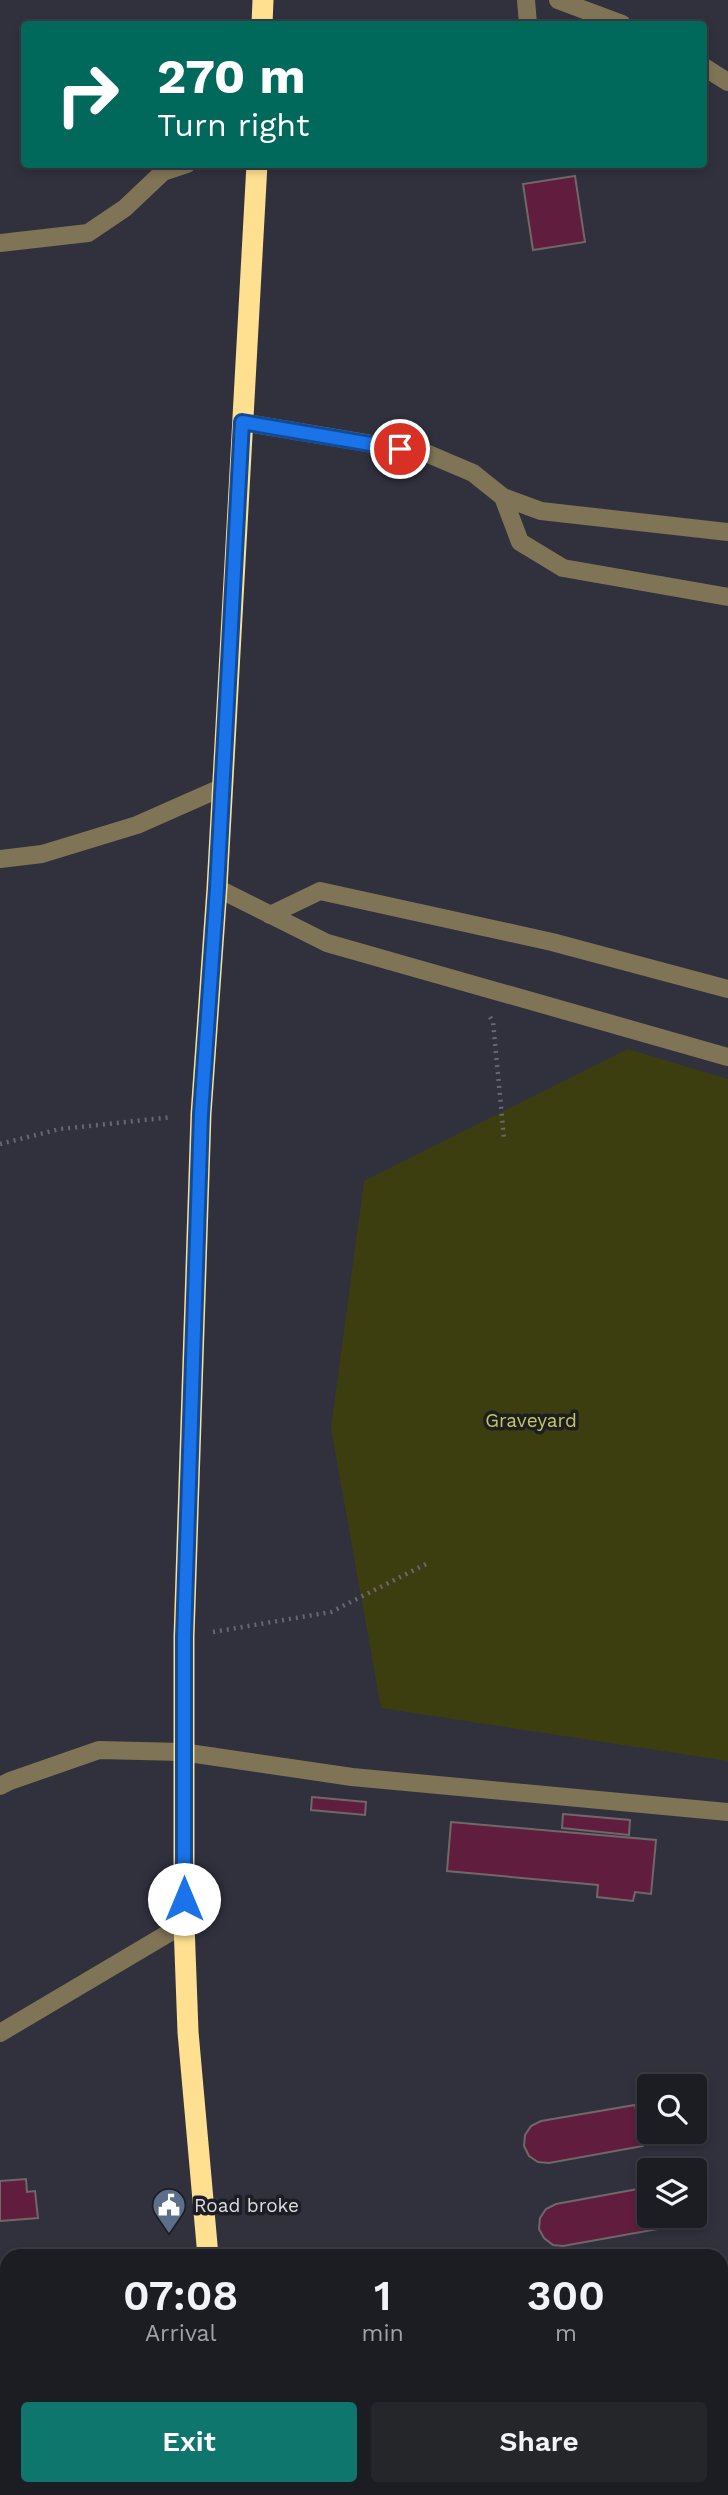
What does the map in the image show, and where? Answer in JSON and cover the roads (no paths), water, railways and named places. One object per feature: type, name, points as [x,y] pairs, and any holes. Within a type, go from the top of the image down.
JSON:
[{"type":"highway","points":[[262,21],[263,0]]},
{"type":"highway","points":[[207,2249],[188,2032],[182,1752],[184,1637],[201,1114],[223,787],[257,168]]},
{"type":"street","points":[[526,0],[528,21]]},
{"type":"street","points":[[558,0],[614,21]]},
{"type":"street","points":[[707,69],[728,82]]},
{"type":"street","points":[[0,243],[88,233],[125,208],[163,172],[175,168]]},
{"type":"street","points":[[242,422],[426,453],[473,473],[503,497],[541,511],[728,532]]},
{"type":"street","points":[[503,497],[520,542],[563,568],[728,597]]},
{"type":"street","points":[[0,859],[42,854],[137,825],[223,787]]},
{"type":"street","points":[[217,888],[327,943],[728,1057]]},
{"type":"street","points":[[270,915],[320,891],[552,942],[728,989]]},
{"type":"street","points":[[0,1786],[99,1750],[182,1752],[352,1777],[728,1812]]},
{"type":"street","points":[[0,2032],[184,1924]]},
{"type":"place","name":"Road broke","points":[[169,2235]]},
{"type":"park label","name":"Graveyard","points":[[531,1420]]}]
